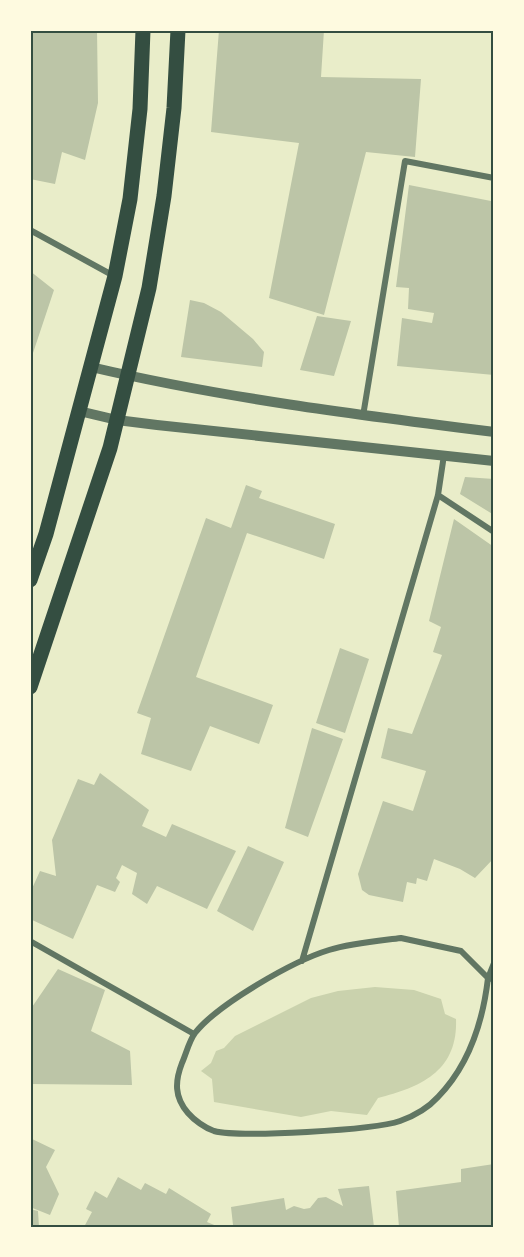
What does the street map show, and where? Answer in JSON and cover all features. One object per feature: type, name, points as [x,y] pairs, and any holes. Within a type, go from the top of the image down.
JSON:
[{"type":"main road","points":[[30,580],[115,276],[132,177],[140,109],[143,30]]},
{"type":"main road","points":[[30,687],[117,420],[149,288],[164,196],[174,108],[178,30]]},
{"type":"street","points":[[363,416],[405,161],[494,178]]},
{"type":"street","points":[[30,230],[115,276]]},
{"type":"street","points":[[91,368],[363,416],[494,432]]},
{"type":"street","points":[[79,411],[117,420],[494,461]]},
{"type":"street","points":[[302,961],[438,495],[444,456]]},
{"type":"street","points":[[438,495],[494,532]]},
{"type":"street","points":[[491,978],[461,951],[401,938],[329,950],[302,961],[233,1000],[194,1034],[178,1074],[177,1094],[187,1113],[213,1130],[240,1134],[349,1128],[398,1122],[419,1112],[437,1098],[454,1078],[468,1054],[484,1012],[491,978],[494,963]]},
{"type":"street","points":[[30,940],[194,1034]]},
{"type":"green space","points":[[375,987],[414,990],[441,999],[445,1014],[456,1019],[451,1052],[434,1074],[409,1088],[378,1098],[367,1115],[331,1111],[301,1117],[214,1102],[212,1079],[201,1071],[211,1063],[216,1051],[224,1048],[235,1036],[311,998],[338,991]]},
{"type":"building","points":[[30,30],[97,30],[98,103],[85,160],[62,152],[55,184],[30,179]]},
{"type":"building","points":[[219,30],[324,30],[321,77],[421,79],[415,157],[366,152],[324,315],[269,298],[299,143],[211,132]]},
{"type":"building","points":[[409,185],[491,201],[494,223],[494,375],[397,366],[402,318],[432,323],[434,313],[408,309],[409,288],[396,287]]},
{"type":"building","points":[[30,271],[54,290],[30,362]]},
{"type":"building","points":[[190,300],[204,303],[221,312],[253,339],[264,352],[262,367],[181,357]]},
{"type":"building","points":[[317,316],[351,321],[334,376],[300,370]]},
{"type":"building","points":[[465,477],[494,479],[494,515],[460,494]]},
{"type":"building","points":[[246,485],[262,491],[259,498],[335,524],[324,559],[247,533],[196,677],[273,705],[259,744],[210,726],[191,771],[141,754],[151,718],[137,713],[206,518],[231,528]]},
{"type":"building","points":[[454,519],[494,547],[494,858],[475,878],[460,869],[434,859],[427,881],[417,878],[416,884],[407,882],[403,902],[369,895],[362,890],[358,874],[383,801],[413,811],[426,771],[381,758],[388,728],[412,734],[442,655],[433,652],[441,627],[429,621]]},
{"type":"building","points":[[340,648],[369,659],[345,733],[316,723]]},
{"type":"building","points":[[312,728],[343,739],[308,837],[285,828]]},
{"type":"building","points":[[100,773],[149,810],[142,826],[166,837],[172,824],[236,851],[207,909],[157,886],[147,904],[132,894],[137,873],[122,865],[116,878],[120,882],[115,892],[97,885],[73,939],[30,919],[30,893],[40,871],[56,876],[52,840],[78,779],[94,785]]},
{"type":"building","points":[[248,846],[284,862],[253,931],[217,911]]},
{"type":"building","points":[[58,969],[105,990],[91,1031],[130,1051],[132,1085],[30,1084],[30,1010]]},
{"type":"building","points":[[30,1138],[55,1150],[46,1167],[59,1194],[50,1215],[30,1207]]},
{"type":"building","points":[[494,1164],[494,1227],[399,1227],[396,1191],[461,1182],[461,1169]]},
{"type":"building","points":[[118,1177],[141,1190],[145,1183],[166,1194],[169,1188],[211,1214],[207,1222],[219,1227],[84,1227],[92,1212],[86,1209],[95,1191],[107,1198]]},
{"type":"building","points":[[369,1186],[374,1227],[227,1227],[233,1225],[231,1207],[284,1198],[286,1210],[294,1206],[304,1209],[310,1208],[318,1198],[326,1197],[343,1206],[338,1189]]},
{"type":"building","points":[[30,1209],[38,1211],[39,1227],[30,1227]]}]
